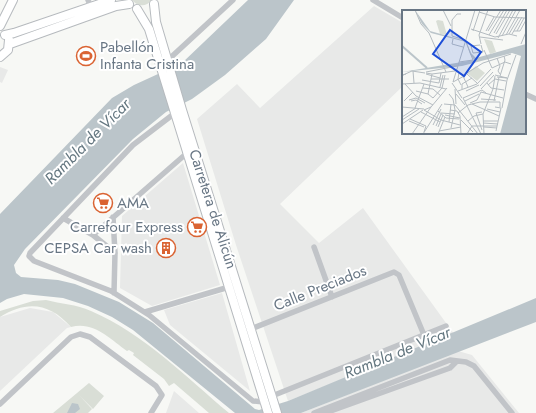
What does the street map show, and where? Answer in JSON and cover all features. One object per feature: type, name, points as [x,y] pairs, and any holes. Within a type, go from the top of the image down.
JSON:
[{"type":"main road","points":[[10,44],[2,29],[13,0]]},
{"type":"main road","points":[[2,29],[14,34],[89,3],[111,0]]},
{"type":"main road","points":[[0,57],[6,53],[10,44],[116,6],[128,2],[137,9],[149,8],[156,2]]},
{"type":"main road","name":"Carretera de Alicún","points":[[156,2],[156,22],[187,154],[266,407]]},
{"type":"main road","name":"Carretera de Alicún","points":[[137,9],[148,25],[166,64]]},
{"type":"main road","name":"Carretera de Alicún","points":[[178,112],[251,329],[277,413]]},
{"type":"street","points":[[373,0],[402,17]]},
{"type":"street","points":[[166,64],[232,1]]},
{"type":"street","points":[[526,94],[536,99]]},
{"type":"street","points":[[178,112],[133,145],[29,256],[34,261],[114,293],[145,312],[253,401],[266,407]]},
{"type":"street","points":[[93,235],[187,154]]},
{"type":"street","points":[[113,217],[115,253],[114,293]]},
{"type":"street","points":[[63,218],[93,235],[115,253]]},
{"type":"street","points":[[314,247],[332,297]]},
{"type":"street","name":"Calle Preciados","points":[[251,329],[394,272],[399,275],[424,335]]},
{"type":"street","points":[[145,312],[229,287]]},
{"type":"street","points":[[273,400],[446,326]]},
{"type":"street","points":[[0,404],[71,337],[80,334],[90,337],[156,386],[162,395],[151,413]]},
{"type":"street","points":[[314,413],[450,360],[456,362],[466,362],[474,366],[512,413]]},
{"type":"street","points":[[325,413],[450,368],[456,362]]},
{"type":"shaded area","points":[[132,0],[152,0],[145,5],[139,5]]},
{"type":"shaded area","points":[[374,6],[402,22],[402,87],[280,204],[319,243],[363,208],[454,334],[288,401],[236,245],[197,119],[237,84],[260,108]]},
{"type":"shaded area","points":[[0,67],[8,70],[2,83],[0,82]]},
{"type":"shaded area","points":[[183,163],[220,285],[152,306],[120,288],[122,216]]},
{"type":"shaded area","points":[[222,293],[250,391],[170,325],[164,310]]},
{"type":"shaded area","points":[[46,300],[74,305],[85,309],[110,320],[128,331],[146,343],[229,413],[209,413],[174,383],[169,386],[164,379],[133,355],[134,353],[129,350],[127,351],[101,332],[94,329],[79,326],[71,327],[55,313],[38,307],[29,306],[20,308],[0,317],[0,311],[33,301]]},
{"type":"shaded area","points":[[30,308],[53,312],[71,327],[67,328],[0,391],[0,317]]},
{"type":"shaded area","points":[[458,351],[472,355],[519,413],[301,413]]},
{"type":"shaded area","points":[[89,383],[104,396],[93,409],[79,395],[92,409],[88,413],[53,413]]},
{"type":"shaded area","points":[[174,391],[199,413],[166,413]]},
{"type":"water","name":"Rambla de Vícar","points":[[248,0],[294,0],[266,39],[225,75],[192,99],[166,112],[133,139],[25,249],[14,265],[16,273],[21,277],[58,280],[75,284],[119,302],[153,323],[255,409],[259,410],[288,401],[536,298],[536,322],[301,413],[235,413],[133,330],[112,317],[88,306],[63,298],[24,294],[7,299],[0,303],[0,214],[112,98],[134,85],[182,63]]},
{"type":"water","points":[[72,403],[78,404],[80,409],[75,413],[67,413]]},
{"type":"place","name":"Pabellón Infanta Cristina","points":[[86,56]]},
{"type":"place","name":"AMA","points":[[103,203]]},
{"type":"place","name":"Carrefour Express","points":[[197,227]]},
{"type":"place","name":"CEPSA Car wash","points":[[166,248]]}]
